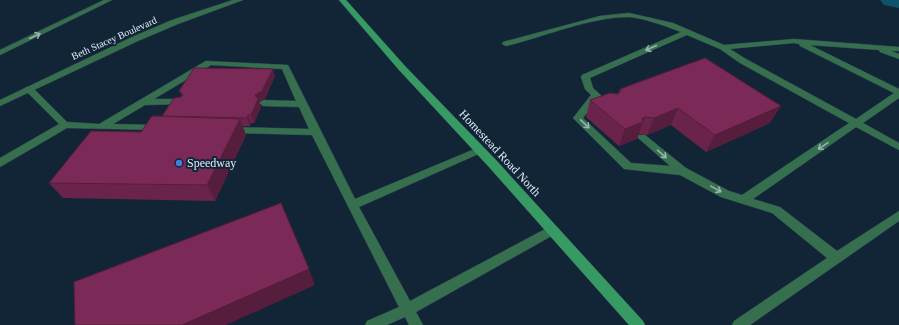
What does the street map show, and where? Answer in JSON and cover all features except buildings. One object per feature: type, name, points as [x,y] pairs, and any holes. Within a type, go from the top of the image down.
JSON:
[{"type":"main road","name":"Homestead Road North","points":[[342,0],[402,68],[480,150],[638,325]]},
{"type":"street","points":[[0,53],[109,0]]},
{"type":"street","name":"Beth Stacey Boulevard","points":[[0,103],[135,39],[175,22],[240,0]]},
{"type":"street","points":[[506,44],[600,18],[629,15],[670,25],[723,47],[743,61],[899,148]]},
{"type":"street","points":[[605,103],[589,89],[585,77],[687,32]]},
{"type":"street","points":[[723,47],[798,41],[899,49]]},
{"type":"street","points":[[744,199],[899,93],[798,41]]},
{"type":"street","points":[[878,47],[899,57]]},
{"type":"street","points":[[101,127],[210,63],[285,67],[352,205],[416,325]]},
{"type":"street","points":[[29,89],[65,125]]},
{"type":"street","points":[[596,95],[578,118],[628,166],[682,170]]},
{"type":"street","points":[[143,102],[181,102]]},
{"type":"street","points":[[263,103],[302,104]]},
{"type":"street","points":[[0,163],[65,125],[165,128]]},
{"type":"street","points":[[220,130],[316,132]]},
{"type":"street","points":[[642,137],[682,170],[724,194],[776,210],[836,258]]},
{"type":"street","points":[[352,205],[480,150]]},
{"type":"street","points":[[739,325],[899,215]]},
{"type":"street","points":[[372,325],[408,309],[553,230]]},
{"type":"waterway","points":[[892,0],[899,1]]},
{"type":"place","name":"Speedway","points":[[179,163]]}]
